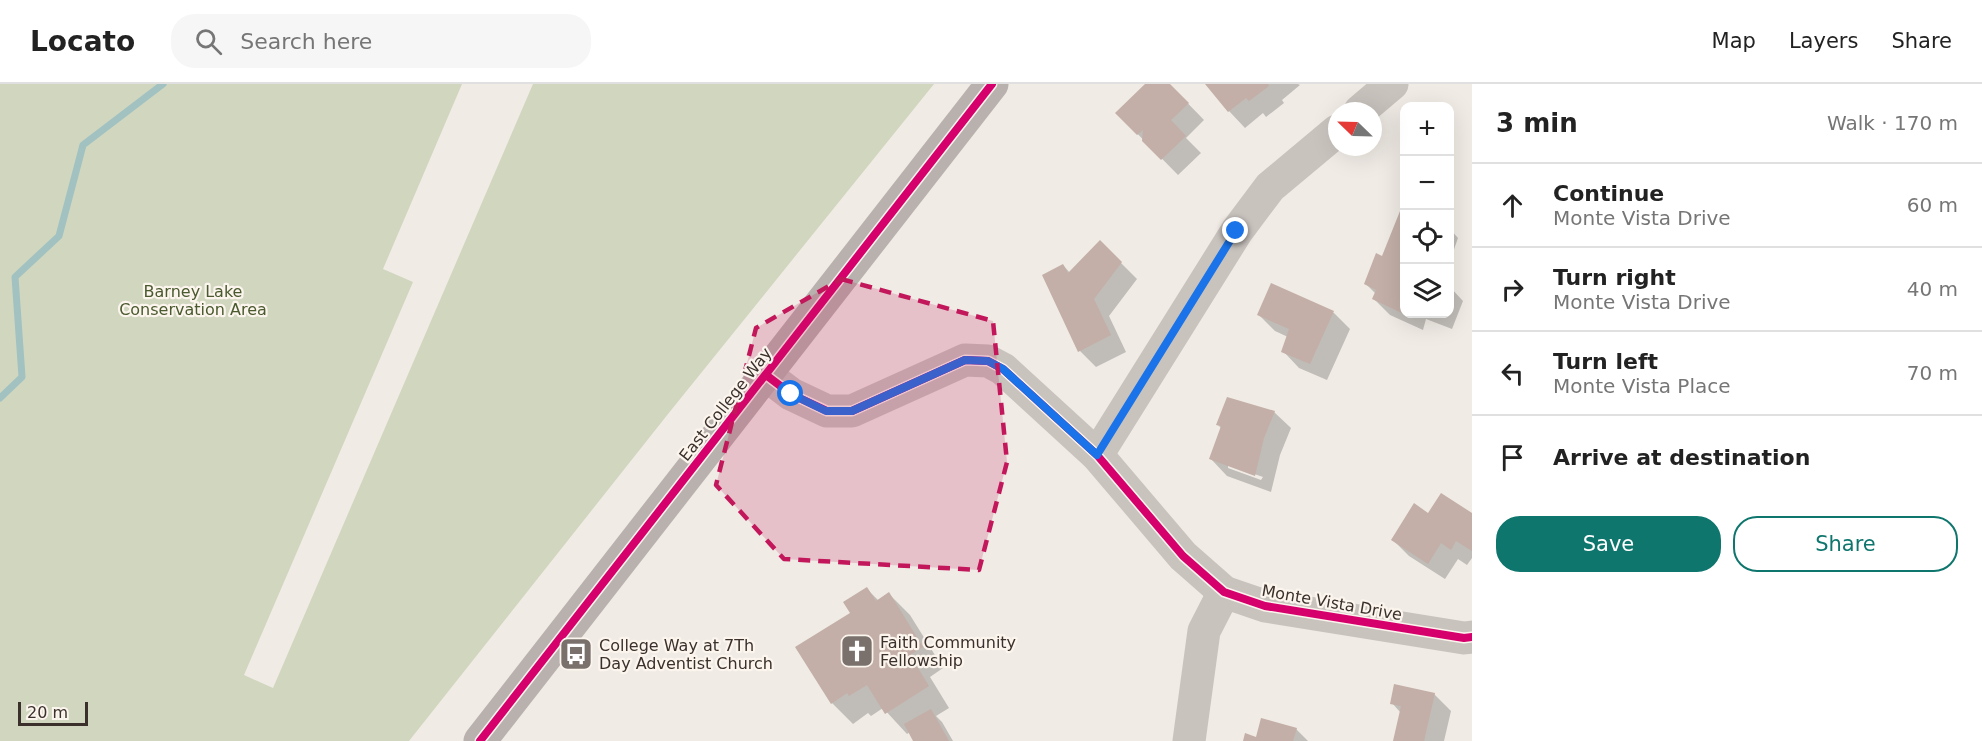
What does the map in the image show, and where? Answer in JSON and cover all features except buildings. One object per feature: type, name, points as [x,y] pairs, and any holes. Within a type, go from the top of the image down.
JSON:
[{"type":"main road","name":"East College Way","points":[[480,741],[992,84]]},
{"type":"street","points":[[1371,102],[1392,84]]},
{"type":"street","points":[[1097,455],[1236,231],[1270,187],[1328,138]]},
{"type":"street","name":"Monte Vista Drive","points":[[766,375],[791,394],[826,411],[852,411],[965,360],[988,361],[1003,369],[1097,455],[1183,556],[1224,592],[1265,606],[1464,639],[1472,637]]},
{"type":"street","points":[[1190,741],[1204,632],[1224,592]]},
{"type":"highlighted area","points":[[841,279],[993,321],[1007,462],[979,570],[784,559],[716,485],[756,328]]},
{"type":"green space","name":"Barney Lake Conservation Area","points":[[0,84],[462,84],[383,269],[413,282],[244,675],[273,688],[533,84],[934,84],[409,741],[0,741]]},
{"type":"waterway","points":[[0,398],[22,377],[15,277],[59,236],[83,145],[163,84]]},
{"type":"cycle path","points":[[480,741],[992,84]]},
{"type":"cycle path","points":[[766,375],[791,394],[827,411],[852,411],[965,360],[988,361],[1003,369],[1097,455],[1183,556],[1224,592],[1265,606],[1464,638],[1472,637]]},
{"type":"place","name":"Faith Community Fellowship","points":[[857,651]]},
{"type":"place","name":"College Way at 7Th Day Adventist Church","points":[[576,654]]},
{"type":"route","points":[[791,394],[826,411],[852,411],[965,360],[988,361],[1003,369],[1097,455],[1236,231]]}]
